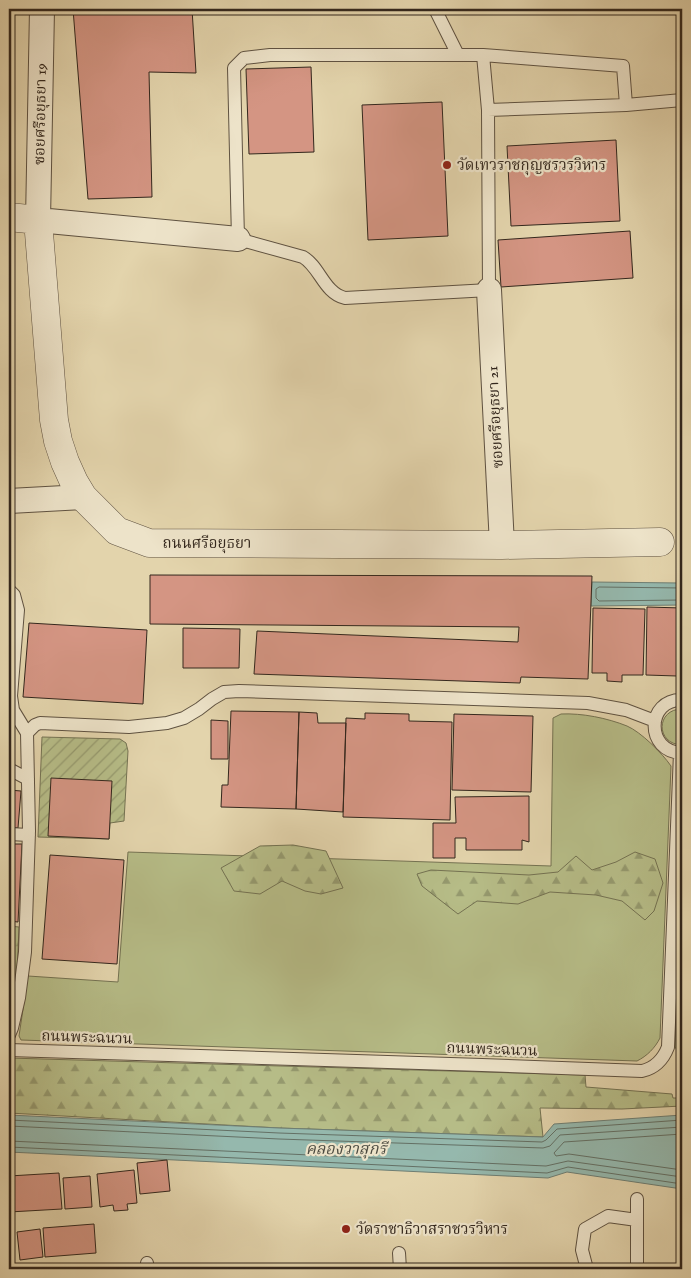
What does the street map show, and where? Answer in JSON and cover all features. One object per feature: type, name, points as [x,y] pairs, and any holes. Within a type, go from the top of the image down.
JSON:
[{"type":"street","name":"ซอยศรีอยุธยา 19","points":[[38,220],[42,9]]},
{"type":"street","points":[[9,218],[238,239]]},
{"type":"street","name":"ถนนศรีอยุธยา","points":[[38,220],[54,420],[58,441],[65,462],[83,497],[117,531],[149,542],[502,545],[660,542]]},
{"type":"street","name":"ซอยศรีอยุธยา 21","points":[[489,290],[502,545]]},
{"type":"street","points":[[9,501],[83,497]]},
{"type":"lane","points":[[435,9],[458,55]]},
{"type":"lane","points":[[483,55],[488,110],[489,290],[345,298],[333,293],[309,260],[303,256],[238,239],[234,68],[244,58],[270,55],[483,55],[623,66],[626,105]]},
{"type":"lane","points":[[488,110],[626,105],[682,100]]},
{"type":"lane","points":[[9,590],[14,595],[18,610],[10,698],[13,710],[27,733],[29,835],[25,952],[19,998],[9,1035]]},
{"type":"lane","points":[[27,733],[34,725],[40,723],[129,727],[166,724],[184,718],[199,710],[212,698],[224,692],[239,691],[588,703],[626,710],[655,721]]},
{"type":"lane","points":[[681,753],[671,751],[663,746],[657,739],[654,730],[658,713],[663,706],[682,700]]},
{"type":"lane","name":"ถนนพระฉนวน","points":[[9,1050],[642,1072],[650,1069],[665,1056],[668,1047],[681,753]]},
{"type":"lane","points":[[9,769],[28,779]]},
{"type":"lane","points":[[9,834],[29,835]]},
{"type":"lane","points":[[637,1199],[637,1269]]},
{"type":"lane","points":[[587,1269],[582,1250],[585,1229],[608,1216],[637,1220]]},
{"type":"lane","points":[[393,1269],[400,1269],[399,1253]]},
{"type":"green space","points":[[682,709],[682,745],[667,739],[662,727],[663,720],[667,714]]},
{"type":"green space","points":[[561,714],[594,717],[627,726],[651,743],[671,766],[660,1038],[653,1048],[641,1059],[637,1061],[21,1040],[19,1036],[28,976],[118,982],[128,852],[551,866],[553,718]]},
{"type":"green space","points":[[42,737],[120,739],[126,743],[128,751],[124,821],[110,823],[109,839],[38,837]]},
{"type":"green space","points":[[293,845],[326,851],[343,888],[321,894],[305,891],[282,881],[260,894],[234,891],[221,868],[260,846]]},
{"type":"green space","points":[[682,846],[682,1048],[675,1048]]},
{"type":"green space","points":[[635,852],[655,859],[663,883],[654,911],[645,920],[622,901],[596,895],[550,892],[518,904],[477,901],[458,914],[422,886],[417,874],[431,870],[529,875],[558,872],[576,856],[592,870],[616,862]]},
{"type":"green space","points":[[9,926],[19,927],[17,974],[9,1012]]},
{"type":"green space","points":[[9,1058],[585,1075],[586,1087],[672,1094],[673,1098],[682,1098],[682,1106],[622,1109],[540,1108],[543,1137],[279,1128],[9,1113]]},
{"type":"water","points":[[682,573],[682,605],[591,606],[592,582],[680,583]]},
{"type":"water","name":"คลองวาสุกรี","points":[[9,1115],[279,1128],[543,1137],[554,1124],[682,1115],[682,1189],[567,1172],[548,1178],[9,1152]]},
{"type":"building","points":[[73,9],[192,9],[196,73],[149,72],[152,197],[88,199]]},
{"type":"building","points":[[311,67],[314,152],[249,154],[246,69]]},
{"type":"building","points":[[442,102],[448,236],[368,240],[362,105]]},
{"type":"building","points":[[616,140],[620,221],[511,226],[507,146]]},
{"type":"building","points":[[630,231],[633,278],[501,287],[498,240]]},
{"type":"building","points":[[150,575],[592,576],[588,679],[521,677],[520,683],[254,674],[257,631],[518,642],[519,627],[150,624]]},
{"type":"building","points":[[647,607],[682,608],[682,687],[677,687],[677,676],[646,675]]},
{"type":"building","points":[[593,608],[645,609],[643,675],[622,675],[622,682],[607,681],[607,673],[592,673]]},
{"type":"building","points":[[29,623],[147,630],[143,704],[23,697]]},
{"type":"building","points":[[183,628],[240,629],[239,668],[183,668]]},
{"type":"building","points":[[231,711],[299,712],[296,809],[221,807],[222,785],[228,785]]},
{"type":"building","points":[[299,712],[317,713],[318,723],[346,723],[343,812],[296,809]]},
{"type":"building","points":[[365,713],[409,714],[409,721],[452,722],[450,820],[343,817],[346,718],[365,719]]},
{"type":"building","points":[[454,714],[533,716],[531,792],[452,790]]},
{"type":"building","points":[[211,720],[228,721],[228,759],[211,759]]},
{"type":"building","points":[[51,778],[112,781],[109,839],[48,836]]},
{"type":"building","points":[[9,790],[21,791],[18,828],[9,827]]},
{"type":"building","points":[[529,796],[529,842],[522,840],[522,850],[466,850],[466,838],[455,838],[455,858],[433,858],[433,823],[456,823],[455,797]]},
{"type":"building","points":[[9,844],[22,844],[18,922],[9,921]]},
{"type":"building","points":[[50,855],[124,860],[117,964],[42,959]]},
{"type":"building","points":[[167,1160],[170,1191],[140,1194],[137,1163]]},
{"type":"building","points":[[134,1170],[137,1203],[127,1204],[128,1210],[114,1211],[113,1205],[100,1207],[97,1174]]},
{"type":"building","points":[[59,1173],[62,1209],[9,1212],[9,1176]]},
{"type":"building","points":[[90,1176],[92,1207],[65,1209],[63,1178]]},
{"type":"building","points":[[94,1224],[96,1253],[45,1257],[43,1228]]},
{"type":"building","points":[[40,1229],[43,1257],[20,1260],[17,1232]]},
{"type":"place","name":"วัดเทวราชกุญชรวรวิหาร","points":[[447,165]]},
{"type":"place","name":"วัดราชาธิวาสราชวรวิหาร","points":[[346,1229]]}]
